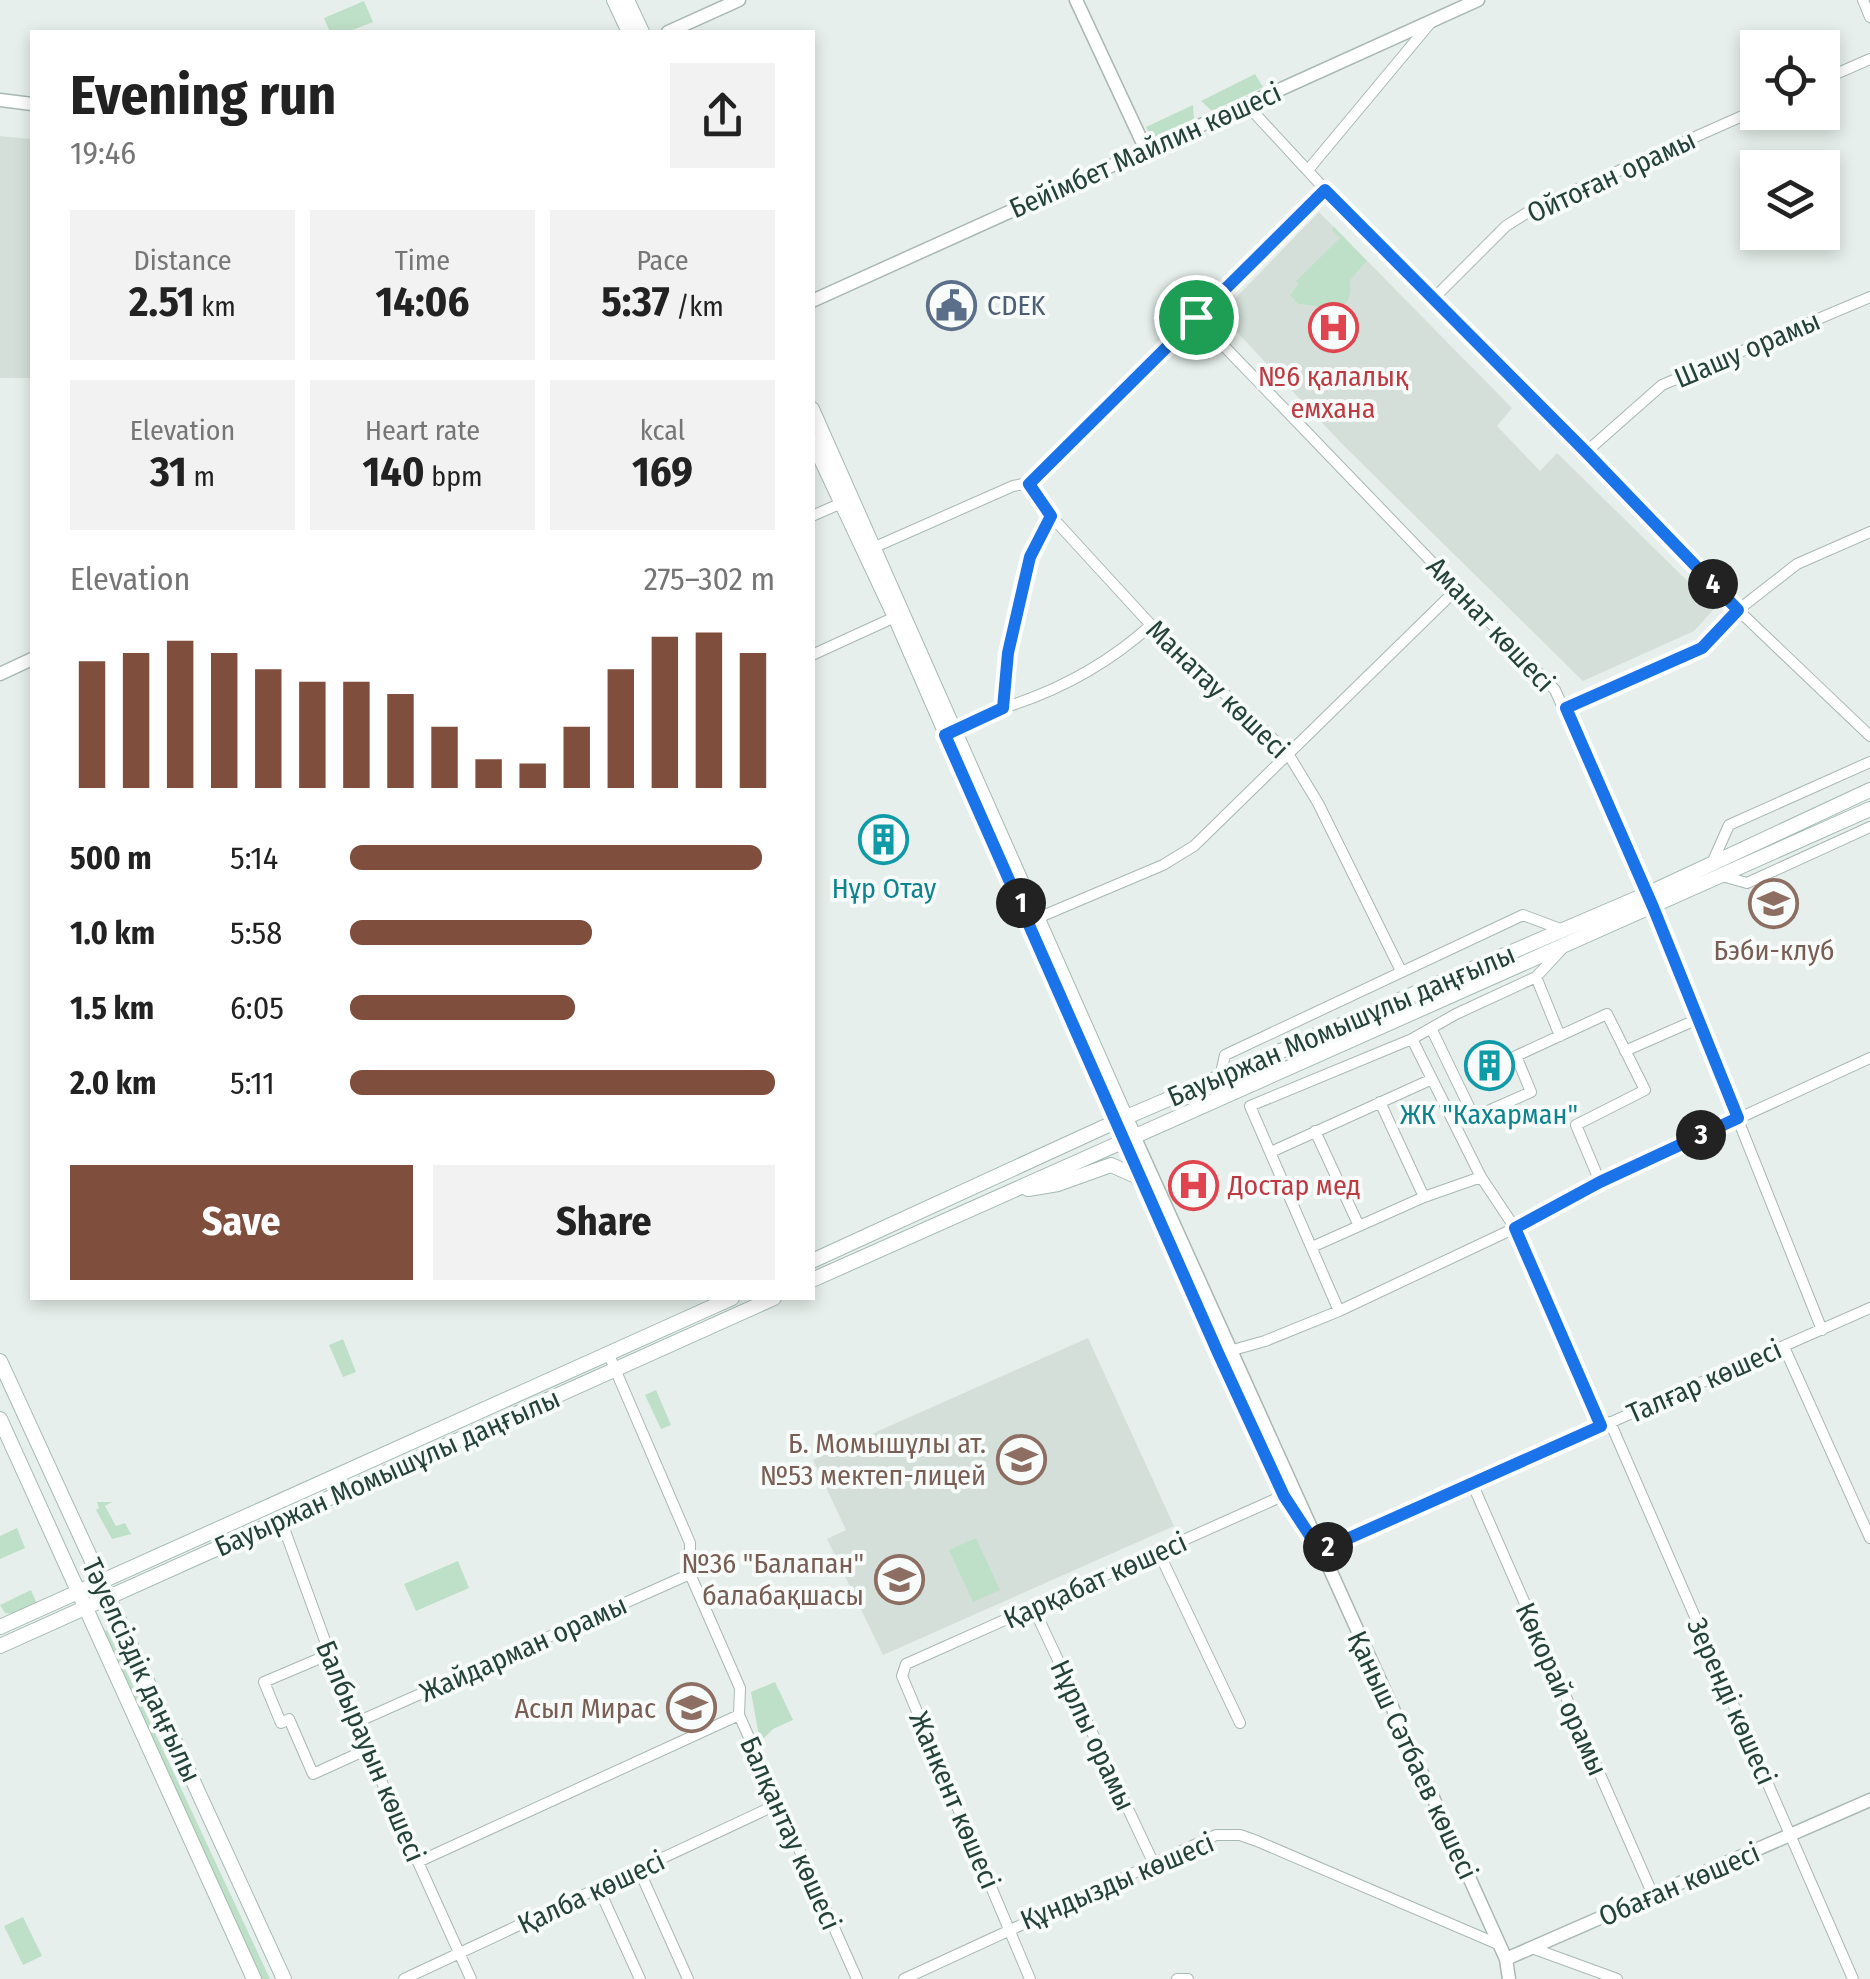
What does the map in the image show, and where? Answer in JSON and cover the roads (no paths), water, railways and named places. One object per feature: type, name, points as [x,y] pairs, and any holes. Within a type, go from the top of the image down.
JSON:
[{"type":"main road","points":[[614,0],[627,30]]},
{"type":"main road","points":[[627,0],[641,30]]},
{"type":"main road","name":"Қаныш Сәтбаев көшесі","points":[[815,417],[896,617],[1040,917],[1120,1120]]},
{"type":"main road","name":"Қаныш Сәтбаев көшесі","points":[[815,445],[875,547],[1003,861],[1128,1138]]},
{"type":"main road","name":"Бауыржан Момышұлы даңғылы","points":[[1650,900],[1714,861],[1870,790]]},
{"type":"main road","name":"Бауыржан Момышұлы даңғылы","points":[[815,1279],[1312,1057],[1564,938],[1650,900],[1722,876],[1870,809]]},
{"type":"main road","name":"Бауыржан Момышұлы даңғылы","points":[[815,1260],[1220,1077],[1564,938]]},
{"type":"main road","points":[[1007,1192],[1058,1184],[1111,1165],[1136,1176],[1150,1194]]},
{"type":"main road","name":"Бауыржан Момышұлы даңғылы","points":[[0,1646],[281,1520],[612,1362],[728,1300]]},
{"type":"main road","name":"Бауыржан Момышұлы даңғылы","points":[[0,1627],[612,1362],[769,1300]]},
{"type":"main road","name":"Тәуелсіздік даңғылы","points":[[0,1361],[284,1979]]},
{"type":"main road","name":"Тәуелсіздік даңғылы","points":[[0,1419],[254,1979]]},
{"type":"street","points":[[672,30],[739,0]]},
{"type":"street","points":[[1076,0],[1146,150]]},
{"type":"street","name":"Бейімбет Майлин көшесі","points":[[815,300],[1478,0]]},
{"type":"street","points":[[1863,0],[1870,18]]},
{"type":"street","points":[[1308,170],[1433,20]]},
{"type":"street","points":[[1840,72],[1870,60]]},
{"type":"street","points":[[0,100],[30,104]]},
{"type":"street","points":[[1246,104],[1325,190],[1738,610],[1870,736]]},
{"type":"street","name":"Ойтоған орамы","points":[[1432,300],[1506,226],[1532,209],[1740,117]]},
{"type":"street","points":[[875,547],[1013,486],[1029,484],[1325,190]]},
{"type":"street","name":"Шашу орамы","points":[[1586,452],[1662,385],[1870,296]]},
{"type":"street","name":"Аманат көшесі","points":[[1196,317],[1542,673],[1566,708],[1650,900],[1822,1330]]},
{"type":"street","name":"Манатау көшесі","points":[[1029,484],[1051,516],[1152,625],[1287,752],[1318,803],[1401,972]]},
{"type":"street","points":[[815,515],[847,500]]},
{"type":"street","points":[[1003,708],[1008,653],[1030,557],[1051,516]]},
{"type":"street","points":[[1566,708],[1702,648],[1738,610],[1797,564],[1870,532]]},
{"type":"street","points":[[1040,917],[1163,865],[1194,846],[1459,587]]},
{"type":"street","points":[[815,654],[896,617]]},
{"type":"street","points":[[951,732],[1095,668],[1118,655],[1152,625]]},
{"type":"street","points":[[0,674],[30,660]]},
{"type":"street","points":[[1714,861],[1729,825],[1870,762]]},
{"type":"street","points":[[1722,876],[1747,883],[1870,826]]},
{"type":"street","points":[[1220,1077],[1225,1056],[1523,915],[1564,938],[1536,977],[1412,1039],[1250,1106],[1339,1311]]},
{"type":"street","points":[[1536,977],[1560,1036]]},
{"type":"street","points":[[1431,1028],[1474,1116],[1531,1092],[1516,1056],[1607,1014],[1645,1090],[1576,1125],[1600,1182]]},
{"type":"street","points":[[1625,1051],[1698,1020]]},
{"type":"street","name":"Зеренді көшесі","points":[[1412,1039],[1481,1177],[1515,1228],[1853,1979]]},
{"type":"street","points":[[1312,1057],[1320,1077]]},
{"type":"street","points":[[1224,1353],[1266,1341],[1339,1311],[1515,1228],[1600,1182],[1870,1058]]},
{"type":"street","points":[[1271,1152],[1430,1080]]},
{"type":"street","points":[[1380,1102],[1424,1197]]},
{"type":"street","points":[[1315,1132],[1358,1226]]},
{"type":"street","name":"Қаныш Сәтбаев көшесі","points":[[1128,1138],[1150,1194],[1320,1551],[1506,1959]]},
{"type":"street","name":"Қаныш Сәтбаев көшесі","points":[[1128,1138],[1224,1353]]},
{"type":"street","points":[[1312,1247],[1424,1197],[1481,1177]]},
{"type":"street","name":"Талғар көшесі","points":[[1320,1551],[1870,1308]]},
{"type":"street","points":[[1784,1346],[1870,1538]]},
{"type":"street","name":"Балқантау көшесі","points":[[612,1362],[690,1543],[690,1574],[740,1688],[738,1715],[856,1979]]},
{"type":"street","name":"Көкорай орамы","points":[[1472,1484],[1652,1894]]},
{"type":"street","name":"Қарқабат көшесі","points":[[902,1676],[906,1664],[1290,1493]]},
{"type":"street","name":"Балбырауын көшесі","points":[[281,1520],[355,1723],[471,1979]]},
{"type":"street","points":[[1159,1553],[1240,1722]]},
{"type":"street","name":"Жайдарман орамы","points":[[355,1723],[690,1574]]},
{"type":"street","name":"Нұрлы орамы","points":[[1034,1609],[1153,1862]]},
{"type":"street","points":[[330,1654],[264,1682],[281,1723],[289,1719],[313,1774],[368,1750]]},
{"type":"street","name":"Жанкент көшесі","points":[[902,1676],[1030,1979]]},
{"type":"street","points":[[418,1862],[738,1715]]},
{"type":"street","name":"Обаған көшесі","points":[[1506,1959],[1870,1800]]},
{"type":"street","name":"Қалба көшесі","points":[[404,1979],[778,1804]]},
{"type":"street","name":"Құндызды көшесі","points":[[904,1979],[1216,1835],[1240,1835],[1500,1944]]},
{"type":"street","points":[[639,1870],[688,1979]]},
{"type":"street","points":[[599,1890],[640,1979]]},
{"type":"street","points":[[1532,1948],[1617,1979]]},
{"type":"street","points":[[1506,1959],[1509,1979]]},
{"type":"street","points":[[1179,1979],[1188,1979]]},
{"type":"place","name":"CDEK","points":[[952,305]]},
{"type":"place","name":"№6 қалалық емхана","points":[[1333,328]]},
{"type":"place","name":"Нұр Отау","points":[[884,840]]},
{"type":"place","name":"Бэби-клуб","points":[[1774,903]]},
{"type":"place","name":"ЖК \"Кахарман\"","points":[[1489,1066]]},
{"type":"place","name":"Достар мед","points":[[1193,1185]]},
{"type":"place","name":"Б. Момышұлы ат. №53 мектеп-лицей","points":[[1021,1459]]},
{"type":"place","name":"№36 \"Балапан\" балабақшасы","points":[[899,1579]]},
{"type":"place","name":"Асыл Мирас","points":[[691,1708]]}]
